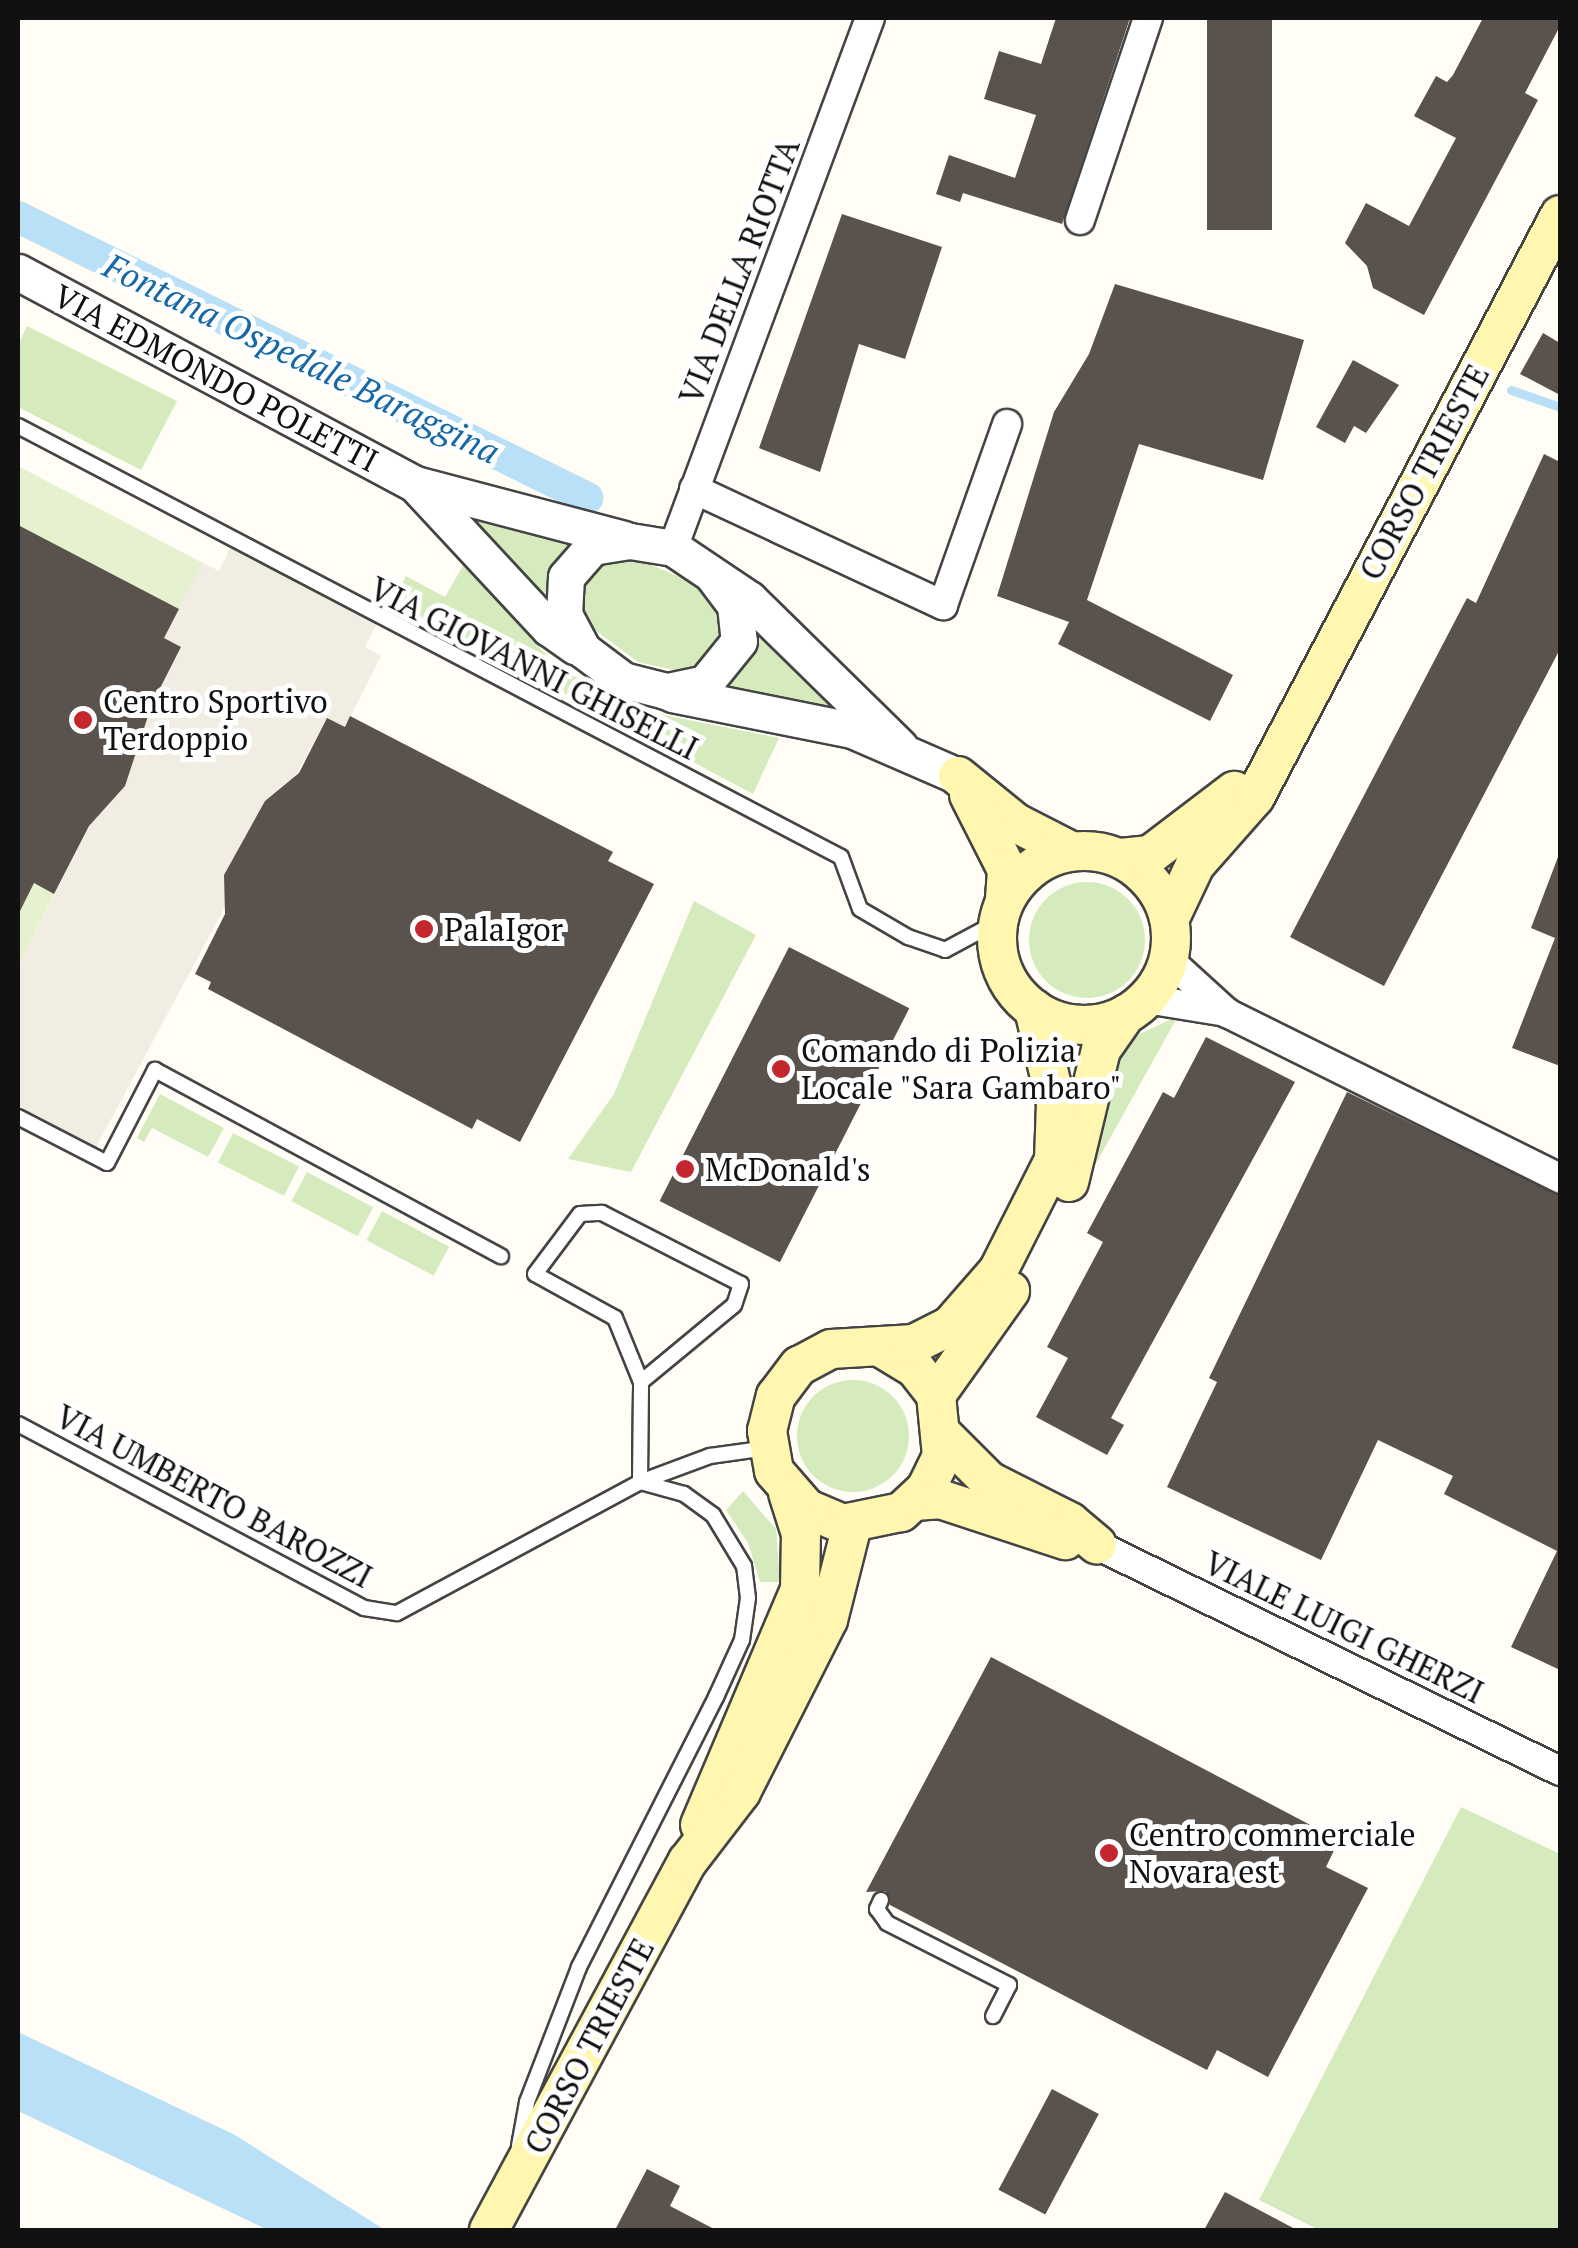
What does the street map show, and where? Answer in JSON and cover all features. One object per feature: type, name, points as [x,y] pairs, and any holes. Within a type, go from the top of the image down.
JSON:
[{"type":"main road","name":"CORSO TRIESTE","points":[[1170,918],[1195,865],[1255,797],[1560,215]]},
{"type":"main road","name":"CORSO TRIESTE","points":[[1121,858],[1150,855],[1221,805],[1288,729]]},
{"type":"main road","points":[[958,776],[1007,870],[1002,968],[1034,1009],[1056,1103],[1054,1160],[976,1303],[914,1344],[831,1349],[799,1366],[776,1396],[768,1448],[788,1493],[852,1525],[914,1502],[940,1499],[1098,1545]]},
{"type":"main road","points":[[936,1395],[1046,1232],[1068,1185],[1101,1050],[1169,960],[1170,918],[1143,873],[1121,858],[1071,851],[1016,823],[958,776]]},
{"type":"main road","points":[[1002,911],[1044,860],[1071,851]]},
{"type":"main road","points":[[1034,1009],[1079,1025],[1136,1007]]},
{"type":"main road","points":[[880,1347],[914,1368],[936,1395],[944,1436],[935,1474],[914,1502]]},
{"type":"main road","points":[[944,1436],[988,1481],[1070,1522],[1098,1545]]},
{"type":"main road","name":"CORSO TRIESTE","points":[[489,2230],[688,1861],[800,1589],[802,1534],[788,1493]]},
{"type":"main road","name":"CORSO TRIESTE","points":[[688,1861],[741,1792],[828,1620],[852,1525]]},
{"type":"street","name":"VIA DELLA RIOTTA","points":[[673,548],[870,18]]},
{"type":"street","points":[[1080,220],[1148,18]]},
{"type":"street","name":"VIA EDMONDO POLETTI","points":[[18,272],[415,484],[630,541]]},
{"type":"street","points":[[694,489],[943,605],[1007,424]]},
{"type":"street","name":"VIA EDMONDO POLETTI","points":[[415,484],[549,628],[582,650]]},
{"type":"street","points":[[900,747],[749,600],[673,548],[630,541],[592,548],[566,577],[564,615],[582,650],[623,680],[790,714],[900,747],[958,776]]},
{"type":"street","points":[[666,691],[705,683],[732,658],[740,623],[713,576]]},
{"type":"street","points":[[1169,960],[1227,1013],[1560,1178]]},
{"type":"street","points":[[1136,1007],[1227,1013]]},
{"type":"street","name":"VIALE LUIGI GHERZI","points":[[1098,1545],[1560,1771]]},
{"type":"lane","name":"VIA GIOVANNI GHISELLI","points":[[18,426],[842,857],[860,908],[908,937],[944,950],[1002,911]]},
{"type":"lane","points":[[18,1117],[107,1163],[155,1070],[500,1256]]},
{"type":"lane","points":[[511,2191],[527,2102],[578,1966],[742,1640],[748,1598],[731,1537],[684,1494],[640,1482],[641,1382],[616,1318],[535,1274],[560,1231],[580,1214],[602,1212],[736,1276],[741,1295],[734,1305],[641,1382]]},
{"type":"lane","name":"VIA UMBERTO BAROZZI","points":[[18,1424],[364,1608],[397,1613],[640,1482],[710,1456],[768,1448]]},
{"type":"lane","points":[[881,1900],[877,1909],[887,1923],[1010,1985],[993,2016]]},
{"type":"green space","points":[[27,326],[177,401],[141,470],[18,407],[18,345]]},
{"type":"green space","name":"Centro Sportivo Terdoppio","points":[[18,466],[218,571],[18,965]]},
{"type":"green space","points":[[435,499],[591,536],[555,563],[547,605]]},
{"type":"green space","points":[[629,556],[692,582],[719,614],[718,648],[701,665],[678,671],[638,662],[583,621],[576,600],[587,567]]},
{"type":"green space","points":[[464,564],[557,667],[639,710],[779,738],[753,794],[393,602],[406,576],[445,597]]},
{"type":"green space","points":[[750,621],[865,726],[706,693],[743,665]]},
{"type":"green space","points":[[1087,882],[1109,887],[1128,899],[1140,918],[1145,940],[1140,962],[1128,981],[1109,993],[1087,998],[1065,993],[1046,981],[1034,962],[1029,940],[1034,918],[1046,899],[1065,887]]},
{"type":"green space","points":[[694,901],[756,935],[631,1172],[568,1159],[614,1094]]},
{"type":"green space","points":[[1178,1016],[1079,1194],[1103,1078],[1131,1038]]},
{"type":"green space","points":[[160,1094],[224,1128],[208,1157],[152,1128],[144,1142],[137,1138]]},
{"type":"green space","points":[[233,1133],[299,1167],[284,1196],[218,1162]]},
{"type":"green space","points":[[307,1172],[373,1207],[358,1236],[292,1201]]},
{"type":"green space","points":[[382,1211],[449,1247],[434,1276],[367,1240]]},
{"type":"green space","points":[[853,1380],[874,1385],[892,1397],[904,1415],[909,1436],[904,1457],[892,1475],[874,1487],[853,1492],[832,1487],[814,1475],[802,1457],[797,1436],[802,1415],[814,1397],[832,1385]]},
{"type":"green space","points":[[743,1491],[776,1529],[780,1582],[760,1582],[748,1543],[726,1510]]},
{"type":"green space","points":[[1461,1807],[1560,1854],[1560,2230],[1319,2230],[1259,2200]]},
{"type":"shaded area","points":[[232,544],[379,619],[365,647],[381,656],[345,727],[326,719],[95,1149],[18,1109],[18,965],[181,648],[163,638],[203,563],[219,571]]},
{"type":"water","points":[[18,2032],[235,2135],[385,2230],[268,2230],[18,2111]]},
{"type":"building","points":[[1056,18],[1130,18],[1062,224],[963,193],[960,202],[936,194],[949,155],[1015,178],[1036,115],[984,99],[999,51],[1041,64]]},
{"type":"building","points":[[1207,18],[1272,18],[1272,230],[1207,230]]},
{"type":"building","points":[[1483,18],[1560,18],[1560,26],[1525,93],[1538,100],[1424,315],[1373,288],[1367,266],[1345,243],[1366,203],[1409,226],[1456,138],[1414,116],[1436,76],[1447,82],[1453,75]]},
{"type":"building","points":[[842,214],[942,247],[905,359],[859,344],[820,472],[759,448]]},
{"type":"building","points":[[1115,284],[1304,340],[1263,480],[1139,444],[1087,600],[1233,675],[1210,721],[1058,644],[1069,622],[997,596],[1054,412],[1089,354]]},
{"type":"building","points":[[1543,333],[1560,343],[1560,395],[1520,374]]},
{"type":"building","points":[[1353,360],[1399,385],[1366,433],[1354,426],[1345,443],[1316,427]]},
{"type":"building","points":[[1544,454],[1560,462],[1560,649],[1384,986],[1290,937],[1467,598],[1476,603]]},
{"type":"building","name":"Centro Sportivo Terdoppio","points":[[18,525],[179,609],[164,638],[181,647],[152,704],[125,786],[89,826],[54,894],[34,883],[18,915]]},
{"type":"building","name":"PalaIgor","points":[[350,716],[613,852],[608,861],[654,884],[520,1142],[477,1119],[472,1129],[208,989],[211,982],[195,974],[225,914],[224,875],[265,801],[299,773],[327,718],[345,727]]},
{"type":"building","points":[[1558,857],[1560,1066],[1512,1048],[1555,938],[1531,928]]},
{"type":"building","points":[[789,947],[909,1008],[780,1262],[660,1201]]},
{"type":"building","points":[[1206,1037],[1295,1082],[1111,1418],[1124,1425],[1107,1455],[1036,1417],[1068,1358],[1047,1347],[1103,1242],[1087,1233],[1163,1092],[1174,1098]]},
{"type":"building","points":[[1347,1092],[1560,1195],[1560,1670],[1511,1647],[1557,1551],[1444,1494],[1453,1476],[1378,1440],[1321,1560],[1167,1487],[1217,1382],[1209,1378]]},
{"type":"building","name":"Centro commerciale Novara est","points":[[991,1657],[1339,1840],[1326,1867],[1368,1888],[1268,2077],[1217,2050],[1207,2070],[890,1905],[886,1891],[866,1892]]},
{"type":"building","points":[[1052,2089],[1099,2114],[1045,2215],[998,2190]]},
{"type":"building","points":[[647,2169],[680,2186],[670,2206],[716,2230],[615,2230]]},
{"type":"building","points":[[1225,2192],[1297,2230],[1204,2230]]},
{"type":"waterway","name":"Fontana Ospedale Baraggina","points":[[18,217],[587,498]]},
{"type":"waterway","name":"Fontana Ospedale Baraggina","points":[[1511,390],[1560,407]]},
{"type":"place","name":"Centro Sportivo Terdoppio","points":[[83,720]]},
{"type":"place","name":"PalaIgor","points":[[424,929]]},
{"type":"place","name":"Comando di Polizia Locale \"Sara Gambaro\"","points":[[781,1069]]},
{"type":"place","name":"McDonald's","points":[[685,1169]]},
{"type":"place","name":"Centro commerciale Novara est","points":[[1109,1853]]}]
